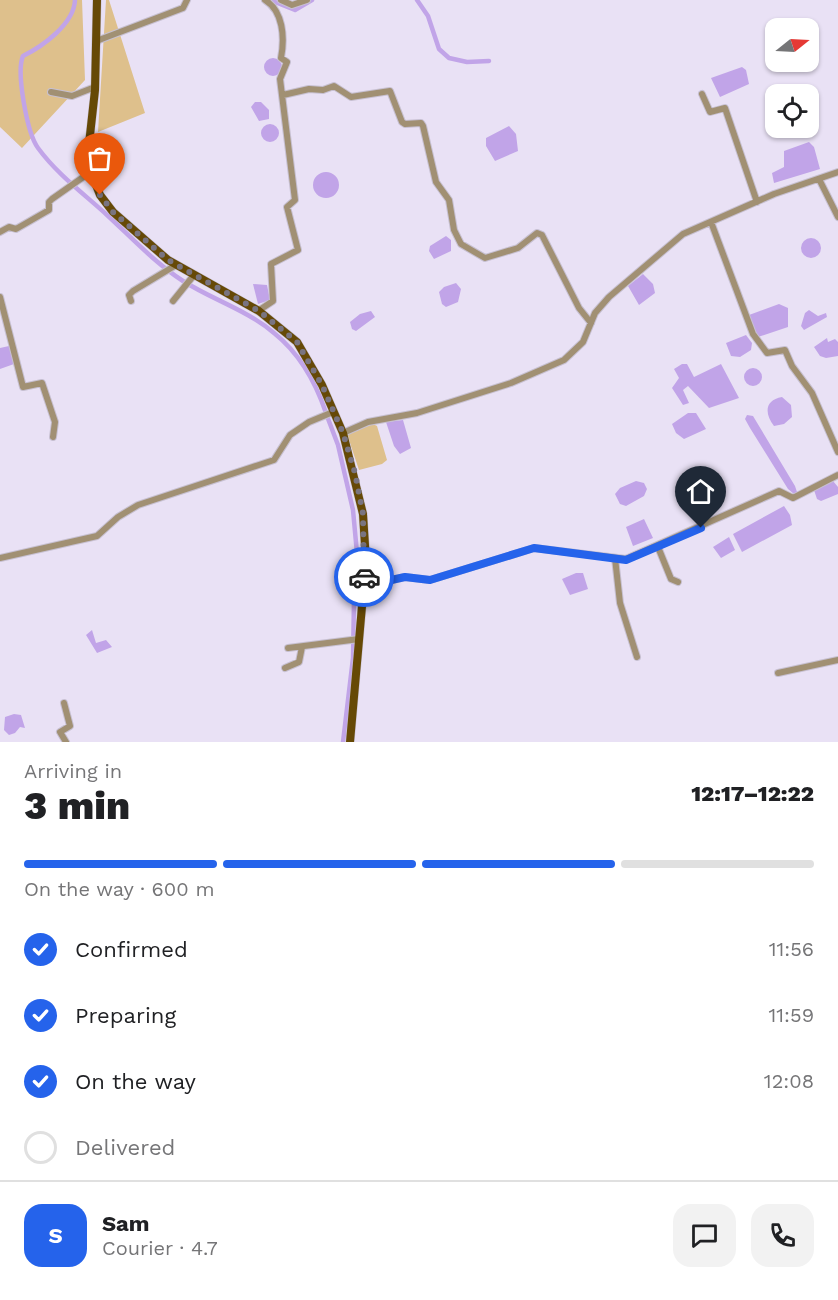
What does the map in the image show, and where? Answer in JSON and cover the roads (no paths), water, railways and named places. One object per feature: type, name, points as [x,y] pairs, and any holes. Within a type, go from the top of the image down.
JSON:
[{"type":"main road","points":[[97,0],[95,87],[87,162],[89,173],[100,195],[113,212],[191,278],[258,311],[297,342],[322,385],[343,433],[363,514],[366,561],[350,742]]},
{"type":"street","points":[[96,44],[99,40],[183,8],[187,0]]},
{"type":"street","points":[[258,311],[273,301],[271,264],[298,250],[287,206],[295,200],[280,79],[287,62],[281,58],[282,32],[278,10],[265,0]]},
{"type":"street","points":[[281,0],[292,6],[307,0]]},
{"type":"street","points":[[283,95],[309,89],[323,90],[334,86],[351,97],[390,91],[402,122],[405,124],[421,123],[423,126],[436,182],[449,200],[452,223],[461,244],[485,258],[518,248],[537,233],[542,235],[579,308],[591,323]]},
{"type":"street","points":[[51,92],[72,96],[95,87]]},
{"type":"street","points":[[702,94],[710,112],[725,108],[757,202]]},
{"type":"street","points":[[343,433],[368,422],[417,413],[540,371],[564,360],[583,342],[594,313],[609,297],[683,234],[757,202],[838,172]]},
{"type":"street","points":[[0,232],[9,227],[16,229],[50,210],[49,202],[89,173]]},
{"type":"street","points":[[819,179],[838,217]]},
{"type":"street","points":[[711,222],[753,334],[767,353],[784,350],[792,366],[812,393],[838,452]]},
{"type":"street","points":[[131,301],[129,295],[133,291],[176,265]]},
{"type":"street","points":[[173,301],[191,278]]},
{"type":"street","points":[[0,297],[23,387],[42,383],[55,422],[53,437]]},
{"type":"street","points":[[0,558],[97,537],[118,517],[138,505],[274,460],[290,435],[309,422],[333,412]]},
{"type":"street","points":[[364,586],[405,577],[430,580],[534,548],[626,560],[756,500],[779,491],[793,498],[838,475]]},
{"type":"street","points":[[658,547],[671,579],[678,582]]},
{"type":"street","points":[[615,558],[620,603],[637,657]]},
{"type":"street","points":[[288,648],[359,639]]},
{"type":"street","points":[[285,668],[298,662],[302,647]]},
{"type":"street","points":[[778,673],[838,660]]},
{"type":"street","points":[[64,703],[70,726],[60,732],[66,742]]},
{"type":"waterway","points":[[75,0],[73,9],[63,26],[48,40],[23,56],[21,75],[24,102],[30,130],[38,148],[62,175],[163,266],[194,288],[253,318],[283,341],[306,369],[326,413]]},
{"type":"waterway","points":[[270,0],[295,10],[312,0]]},
{"type":"waterway","points":[[417,0],[428,16],[439,49],[449,58],[467,62],[489,61]]},
{"type":"waterway","points":[[327,416],[338,445],[353,510],[359,575],[354,600],[353,658],[343,742]]}]
